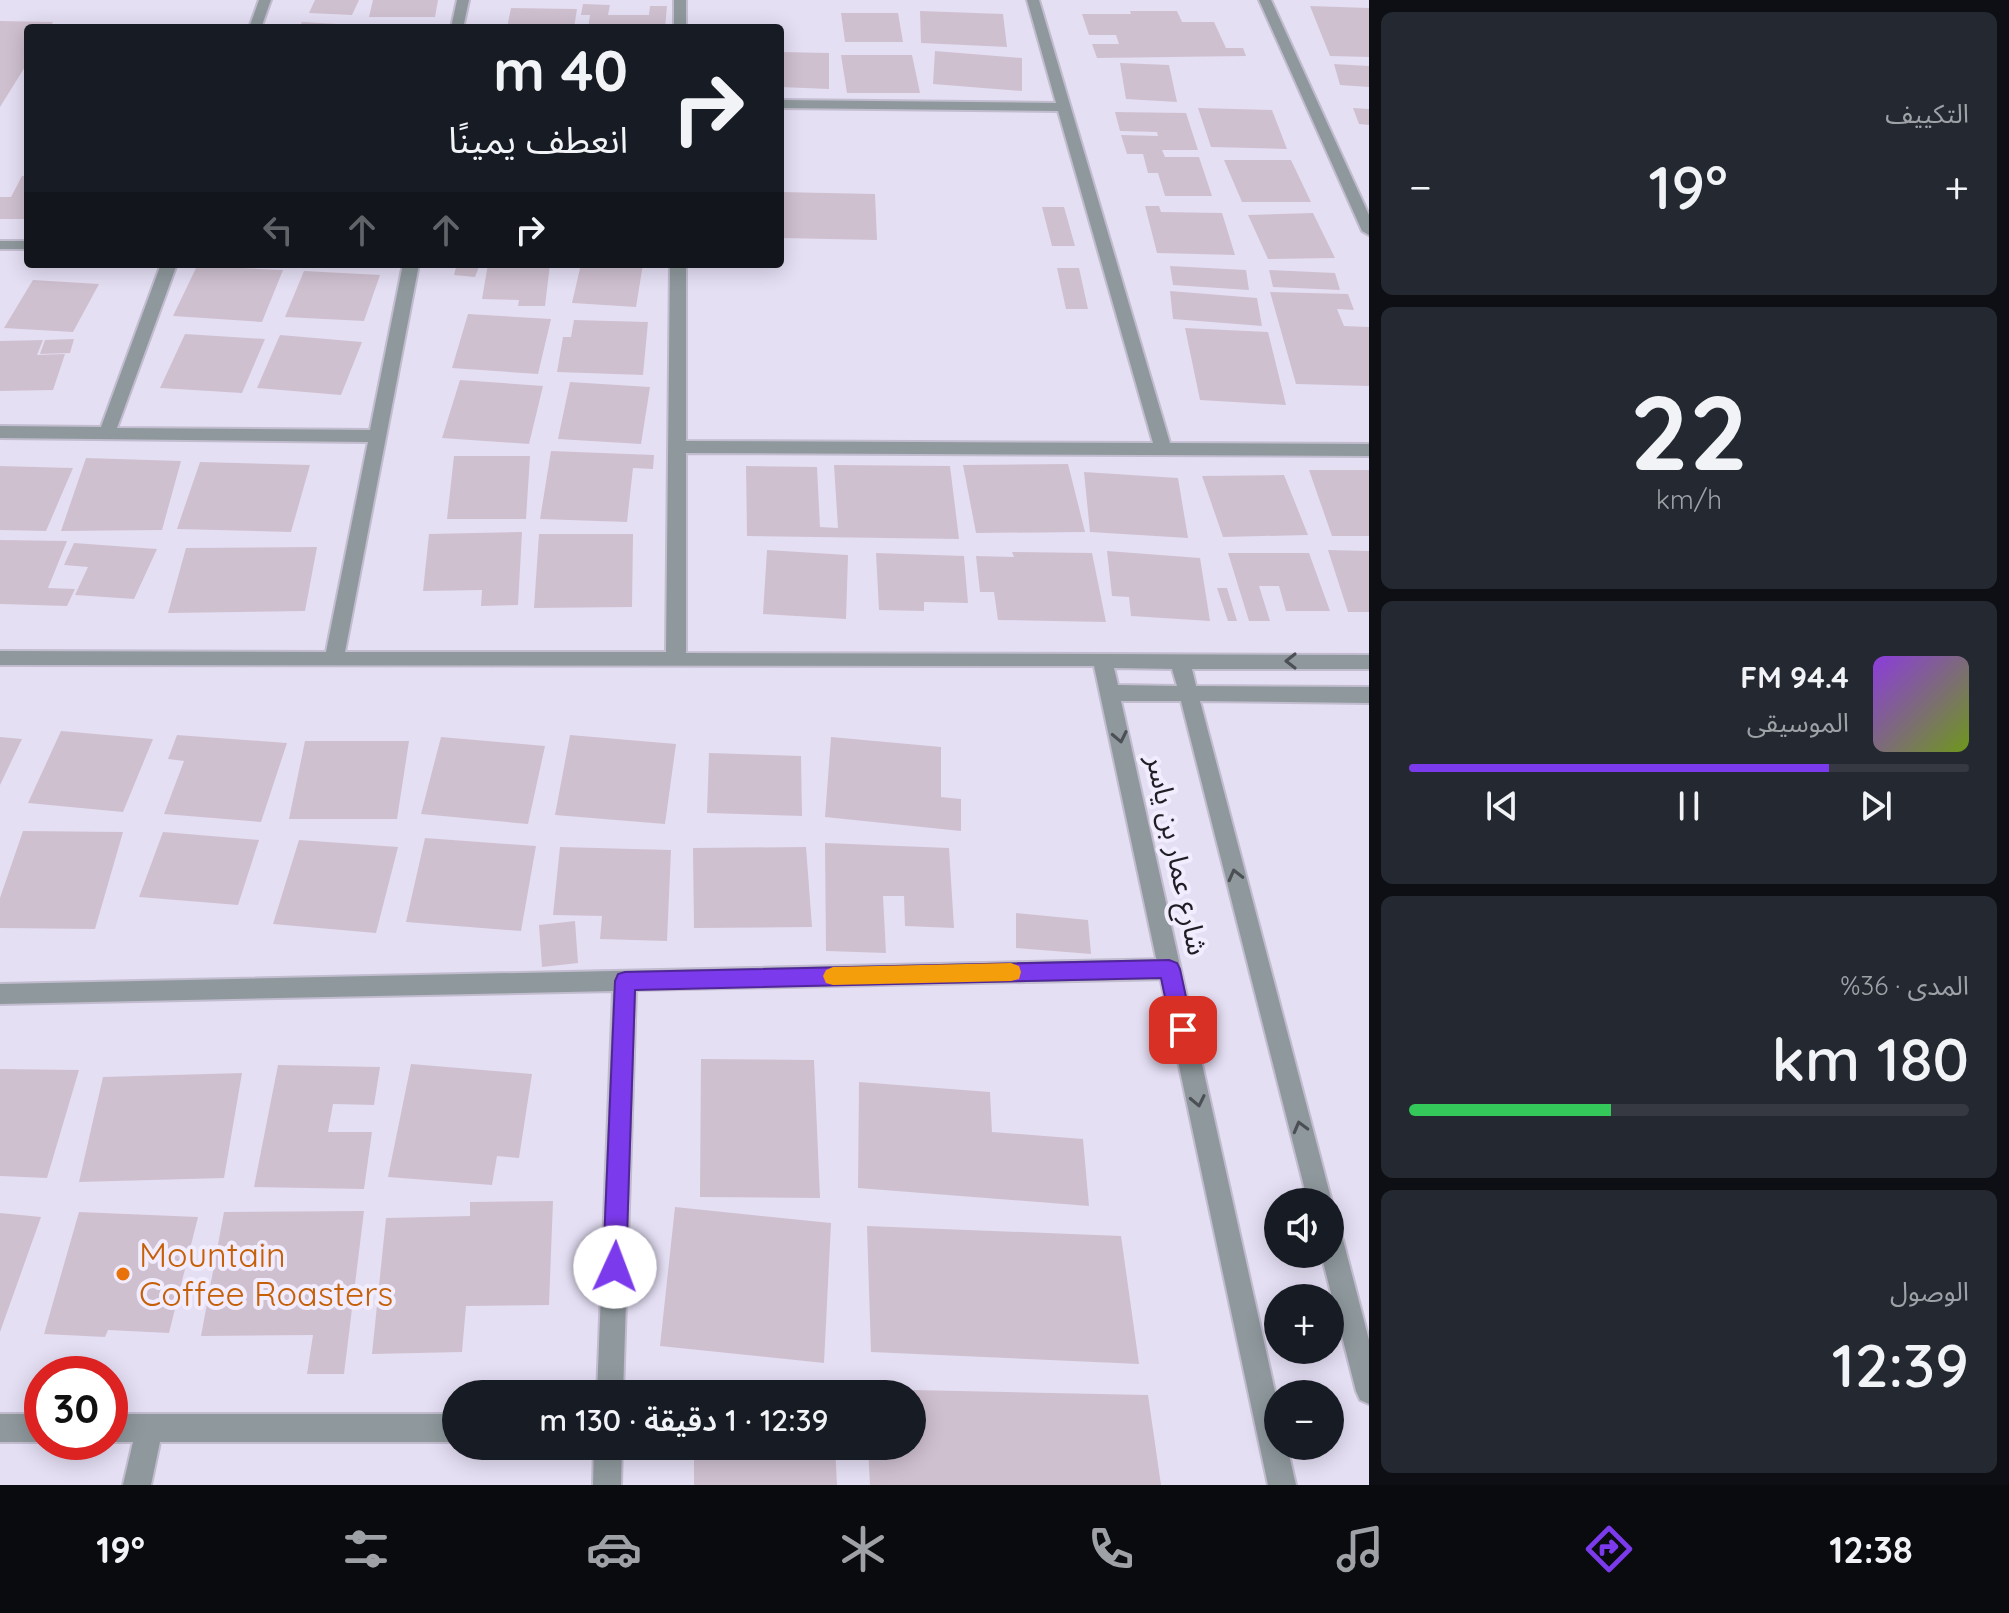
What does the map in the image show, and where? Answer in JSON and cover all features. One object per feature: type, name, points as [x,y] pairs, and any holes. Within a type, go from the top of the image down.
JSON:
[{"type":"street","points":[[256,24],[265,0]]},
{"type":"street","points":[[458,24],[463,0]]},
{"type":"street","points":[[680,0],[680,24]]},
{"type":"street","points":[[1033,0],[1163,449]]},
{"type":"street","points":[[1265,0],[1369,231]]},
{"type":"street","points":[[784,104],[1064,107]]},
{"type":"street","points":[[0,245],[24,245]]},
{"type":"street","points":[[107,433],[168,268]]},
{"type":"street","points":[[334,659],[410,268]]},
{"type":"street","points":[[676,660],[678,268]]},
{"type":"street","points":[[0,432],[378,436]]},
{"type":"street","points":[[677,447],[1369,450]]},
{"type":"street","points":[[0,658],[1369,662]]},
{"type":"street","name":"شارع عمار بن ياسر","points":[[1103,661],[1282,1485]]},
{"type":"street","name":"شارع عمار بن ياسر","points":[[1180,661],[1316,1188]]},
{"type":"street","points":[[1110,693],[1369,695]]},
{"type":"street","points":[[0,994],[1169,969]]},
{"type":"street","points":[[611,1380],[625,981]]},
{"type":"street","points":[[1337,1268],[1369,1391]]},
{"type":"street","points":[[0,1428],[24,1428]]},
{"type":"street","points":[[128,1428],[442,1428]]},
{"type":"street","points":[[137,1485],[149,1428]]},
{"type":"street","points":[[607,1485],[608,1460]]},
{"type":"building","points":[[315,0],[359,0],[352,15],[309,13]]},
{"type":"building","points":[[373,0],[438,0],[435,17],[369,17]]},
{"type":"building","points":[[583,4],[610,5],[608,15],[649,15],[650,6],[667,6],[665,24],[589,24],[590,15],[581,15]]},
{"type":"building","points":[[1310,6],[1369,8],[1369,57],[1330,56]]},
{"type":"building","points":[[511,8],[577,9],[575,24],[508,24]]},
{"type":"building","points":[[920,11],[1003,14],[1007,47],[921,43]]},
{"type":"building","points":[[1130,11],[1177,11],[1182,22],[1214,22],[1226,48],[1243,48],[1246,56],[1097,58],[1092,44],[1119,44],[1116,35],[1089,35],[1082,14],[1131,14]]},
{"type":"building","points":[[841,13],[898,13],[903,42],[845,42]]},
{"type":"building","points":[[0,21],[53,22],[24,24],[24,68],[0,107]]},
{"type":"building","points":[[935,51],[1022,58],[1022,91],[933,84]]},
{"type":"building","points":[[784,52],[829,53],[829,89],[784,87]]},
{"type":"building","points":[[841,55],[912,55],[920,93],[847,93]]},
{"type":"building","points":[[1120,63],[1169,65],[1177,102],[1126,99]]},
{"type":"building","points":[[1334,64],[1369,66],[1369,87],[1340,85]]},
{"type":"building","points":[[1198,108],[1272,110],[1287,149],[1211,147]]},
{"type":"building","points":[[1353,108],[1369,109],[1369,125],[1359,124]]},
{"type":"building","points":[[1115,112],[1186,113],[1198,150],[1162,150],[1165,157],[1199,157],[1212,196],[1165,196],[1158,173],[1148,173],[1143,154],[1127,154],[1121,135],[1158,136],[1157,132],[1120,131]]},
{"type":"building","points":[[1224,160],[1291,160],[1311,202],[1242,202]]},
{"type":"building","points":[[24,176],[24,219],[0,219],[0,197],[11,197]]},
{"type":"building","points":[[784,192],[875,194],[877,240],[784,238]]},
{"type":"building","points":[[1145,206],[1159,206],[1161,212],[1222,213],[1235,255],[1157,253]]},
{"type":"building","points":[[1042,207],[1064,207],[1075,246],[1052,246]]},
{"type":"building","points":[[1313,213],[1335,258],[1268,259],[1248,215]]},
{"type":"building","points":[[1170,266],[1246,270],[1249,290],[1173,285]]},
{"type":"building","points":[[196,268],[283,270],[262,322],[173,316]]},
{"type":"building","points":[[456,268],[478,268],[475,277],[454,275]]},
{"type":"building","points":[[487,268],[550,268],[545,306],[518,306],[519,300],[482,299]]},
{"type":"building","points":[[580,268],[642,268],[636,307],[572,303]]},
{"type":"building","points":[[1057,268],[1079,268],[1088,309],[1066,309]]},
{"type":"building","points":[[1269,270],[1335,273],[1340,290],[1273,287]]},
{"type":"building","points":[[304,271],[380,275],[364,321],[285,317]]},
{"type":"building","points":[[33,280],[99,284],[73,332],[4,328]]},
{"type":"building","points":[[1170,291],[1257,298],[1262,326],[1173,319]]},
{"type":"building","points":[[1270,292],[1348,294],[1354,310],[1337,309],[1344,326],[1369,327],[1369,386],[1296,384]]},
{"type":"building","points":[[468,314],[551,319],[538,374],[452,368]]},
{"type":"building","points":[[574,320],[648,322],[643,375],[557,372],[563,337],[571,337]]},
{"type":"building","points":[[1185,328],[1268,332],[1286,405],[1200,400]]},
{"type":"building","points":[[185,334],[265,339],[242,393],[160,388]]},
{"type":"building","points":[[280,335],[362,342],[341,395],[257,388]]},
{"type":"building","points":[[74,339],[70,353],[40,354],[45,340]]},
{"type":"building","points":[[43,340],[37,355],[65,354],[53,390],[0,391],[0,341]]},
{"type":"building","points":[[460,380],[543,386],[529,444],[442,438]]},
{"type":"building","points":[[570,382],[650,387],[641,444],[558,439]]},
{"type":"building","points":[[551,451],[654,455],[653,469],[633,468],[627,522],[540,519]]},
{"type":"building","points":[[454,456],[530,456],[526,519],[447,519]]},
{"type":"building","points":[[86,458],[181,461],[162,530],[61,531]]},
{"type":"building","points":[[200,462],[310,465],[291,532],[177,529]]},
{"type":"building","points":[[1068,464],[1085,532],[976,533],[963,465]]},
{"type":"building","points":[[834,465],[950,466],[959,539],[747,536],[746,466],[817,467],[820,527],[838,528]]},
{"type":"building","points":[[0,466],[73,468],[46,531],[0,530]]},
{"type":"building","points":[[1309,470],[1369,470],[1369,536],[1332,536]]},
{"type":"building","points":[[1084,472],[1178,478],[1188,538],[1090,532]]},
{"type":"building","points":[[1284,475],[1308,535],[1223,537],[1202,476]]},
{"type":"building","points":[[522,532],[518,605],[481,606],[482,590],[423,591],[429,534]]},
{"type":"building","points":[[539,534],[633,534],[632,607],[534,608]]},
{"type":"building","points":[[0,540],[67,541],[48,588],[75,589],[67,606],[0,604]]},
{"type":"building","points":[[74,543],[157,549],[134,599],[75,595],[88,567],[64,565]]},
{"type":"building","points":[[317,547],[305,611],[168,613],[186,548]]},
{"type":"building","points":[[767,550],[848,555],[846,619],[763,614]]},
{"type":"building","points":[[1328,550],[1369,551],[1369,612],[1348,612]]},
{"type":"building","points":[[1107,551],[1200,558],[1210,621],[1131,616],[1129,597],[1112,596]]},
{"type":"building","points":[[1012,552],[1092,553],[1106,622],[998,620],[994,592],[980,592],[976,556],[1014,557]]},
{"type":"building","points":[[876,553],[964,556],[968,603],[924,602],[924,611],[879,610]]},
{"type":"building","points":[[1228,553],[1309,553],[1330,611],[1286,611],[1279,586],[1259,586],[1270,621],[1249,621]]},
{"type":"building","points":[[1217,588],[1227,588],[1237,621],[1228,621]]},
{"type":"building","points":[[61,731],[153,739],[123,812],[28,803]]},
{"type":"building","points":[[177,735],[287,743],[261,822],[164,814],[184,761],[168,759]]},
{"type":"building","points":[[570,735],[676,744],[665,824],[555,815]]},
{"type":"building","points":[[0,737],[22,739],[0,785]]},
{"type":"building","points":[[441,737],[545,746],[528,824],[421,814]]},
{"type":"building","points":[[831,737],[941,747],[941,797],[961,799],[961,831],[825,817]]},
{"type":"building","points":[[305,741],[409,741],[397,819],[289,819]]},
{"type":"building","points":[[709,753],[801,756],[802,816],[707,813]]},
{"type":"building","points":[[23,831],[123,832],[95,929],[0,928],[0,898]]},
{"type":"building","points":[[163,832],[259,840],[238,905],[139,897]]},
{"type":"building","points":[[425,838],[536,846],[521,931],[406,922]]},
{"type":"building","points":[[299,840],[398,847],[376,933],[273,924]]},
{"type":"building","points":[[825,843],[949,848],[954,928],[905,926],[904,896],[883,896],[886,953],[826,951]]},
{"type":"building","points":[[560,847],[671,850],[667,941],[600,939],[602,916],[553,915]]},
{"type":"building","points":[[806,847],[812,927],[694,928],[693,848]]},
{"type":"building","points":[[1016,913],[1088,920],[1091,954],[1016,948]]},
{"type":"building","points":[[575,921],[578,963],[542,967],[539,925]]},
{"type":"building","points":[[701,1059],[814,1060],[820,1198],[700,1197]]},
{"type":"building","points":[[411,1064],[532,1074],[519,1158],[497,1156],[492,1185],[388,1177]]},
{"type":"building","points":[[278,1065],[380,1067],[374,1105],[333,1104],[328,1132],[372,1132],[364,1189],[254,1187]]},
{"type":"building","points":[[0,1069],[79,1070],[47,1178],[0,1176]]},
{"type":"building","points":[[242,1073],[224,1178],[79,1182],[103,1077]]},
{"type":"building","points":[[859,1082],[990,1092],[992,1132],[1083,1139],[1089,1206],[858,1188]]},
{"type":"building","points":[[553,1201],[549,1305],[466,1306],[462,1352],[372,1354],[386,1218],[470,1216],[470,1202]]},
{"type":"building","points":[[675,1207],[831,1223],[824,1363],[660,1346]]},
{"type":"building","points":[[364,1211],[344,1374],[307,1374],[313,1335],[201,1336],[224,1212]]},
{"type":"building","name":"Mountain Coffee Roasters","points":[[79,1212],[198,1217],[169,1333],[108,1330],[105,1337],[44,1334]]},
{"type":"building","points":[[0,1213],[41,1217],[0,1332]]},
{"type":"building","points":[[867,1226],[1121,1236],[1139,1364],[871,1352]]},
{"type":"building","points":[[926,1390],[1148,1395],[1161,1485],[870,1485],[869,1460],[926,1460]]},
{"type":"building","points":[[694,1460],[836,1460],[837,1485],[694,1485]]},
{"type":"slow traffic","points":[[833,976],[1011,972]]},
{"type":"place","name":"Mountain Coffee Roasters","points":[[123,1274]]},
{"type":"route","points":[[615,1267],[625,981],[1169,969],[1183,1030]]}]
